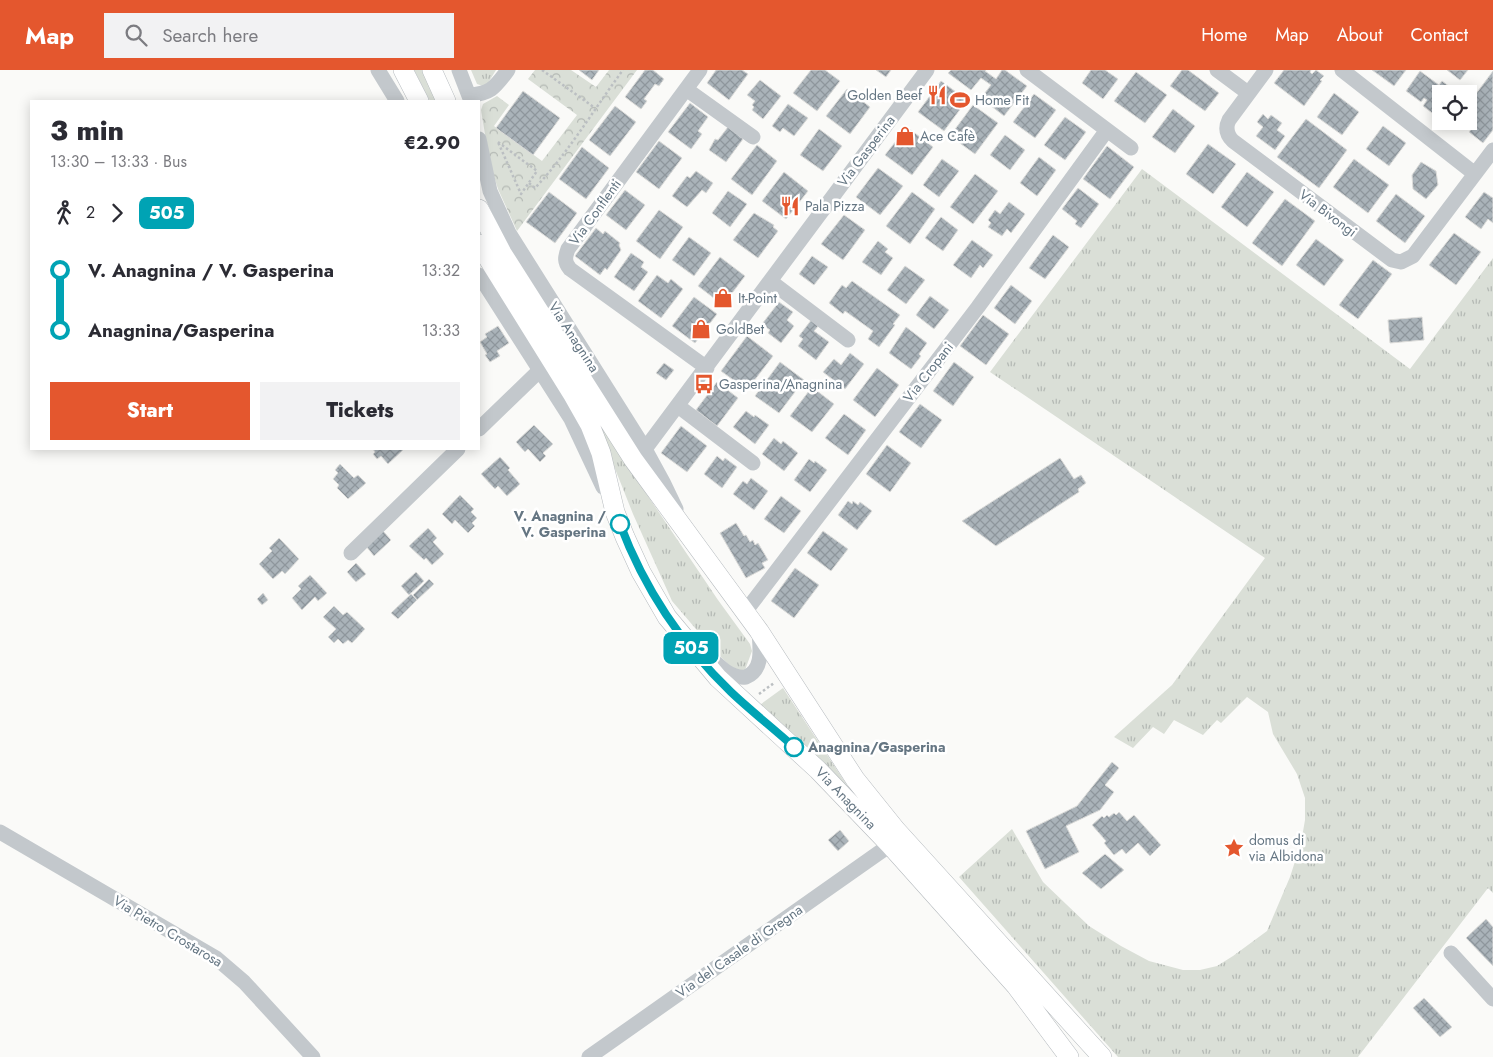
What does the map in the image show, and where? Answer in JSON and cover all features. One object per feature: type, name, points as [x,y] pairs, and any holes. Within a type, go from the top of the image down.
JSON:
[{"type":"main road","points":[[403,70],[418,100]]},
{"type":"main road","points":[[432,70],[446,100]]},
{"type":"main road","name":"Via Anagnina","points":[[480,211],[502,253],[633,459],[759,631],[868,796],[896,830],[1102,1057]]},
{"type":"main road","name":"Via Anagnina","points":[[480,246],[590,425],[605,466],[615,512],[636,563],[667,617],[718,678],[818,770],[890,845],[1016,986],[1069,1057]]},
{"type":"street","points":[[460,70],[470,98],[492,90],[508,70]]},
{"type":"street","name":"Via Conflenti","points":[[700,70],[570,246],[565,259],[570,269],[707,368]]},
{"type":"street","name":"Via Gasperina","points":[[645,449],[927,70]]},
{"type":"street","points":[[1027,70],[1131,148]]},
{"type":"street","points":[[1217,70],[1248,93]]},
{"type":"street","name":"Via Bivongi","points":[[1266,70],[1227,123],[1226,130],[1231,139],[1392,260],[1401,262],[1413,256],[1493,150]]},
{"type":"street","points":[[1342,70],[1475,174]]},
{"type":"street","points":[[383,74],[396,100]]},
{"type":"street","points":[[686,89],[753,137]]},
{"type":"street","name":"Via Cropani","points":[[745,612],[982,302],[1108,130]]},
{"type":"street","name":"Via Anagnina","points":[[480,143],[490,191],[505,225],[534,275],[645,449],[666,486],[684,529]]},
{"type":"street","name":"Via Anagnina","points":[[480,277],[571,419],[615,512]]},
{"type":"street","points":[[770,281],[848,340]]},
{"type":"street","points":[[480,428],[539,371]]},
{"type":"street","points":[[678,406],[753,463]]},
{"type":"street","points":[[350,553],[457,450]]},
{"type":"street","points":[[667,617],[729,674],[742,678],[749,676],[758,666],[760,656],[759,631]]},
{"type":"street","name":"Via Pietro Crostarosa","points":[[0,832],[216,958],[244,982],[314,1057]]},
{"type":"street","name":"Via del Casale di Gregna","points":[[589,1057],[890,845]]},
{"type":"street","points":[[1451,952],[1493,999]]},
{"type":"path","points":[[542,70],[595,108]]},
{"type":"path","points":[[529,183],[535,188],[556,166],[623,70]]},
{"type":"path","points":[[498,142],[537,171],[529,183],[521,194],[498,142]]},
{"type":"path","points":[[757,696],[775,682]]},
{"type":"green space","points":[[414,70],[423,70],[436,100],[429,100]]},
{"type":"green space","points":[[471,70],[496,70],[488,83],[483,86],[477,84]]},
{"type":"green space","points":[[535,70],[571,70],[596,87],[609,70],[637,70],[517,231],[498,189],[490,164],[481,110],[483,104],[497,96],[509,105],[494,126],[542,161],[577,115],[528,79]]},
{"type":"green space","points":[[1142,169],[1410,369],[1493,258],[1493,893],[1488,888],[1358,1057],[1118,1057],[959,877],[1012,829],[1043,882],[1089,926],[1149,961],[1183,970],[1200,970],[1217,966],[1267,931],[1290,877],[1301,843],[1305,820],[1305,798],[1297,774],[1273,734],[1268,712],[1247,697],[1221,723],[1217,720],[1203,735],[1174,720],[1164,734],[1153,727],[1133,748],[1114,737],[1172,685],[1265,558],[990,372]]},
{"type":"green space","points":[[594,416],[718,600],[750,644],[752,651],[745,670],[734,670],[713,649],[672,601],[633,514]]},
{"type":"green space","points":[[783,688],[856,799],[757,707]]},
{"type":"building","points":[[579,70],[599,70],[592,80]]},
{"type":"building","points":[[645,70],[653,70],[664,79],[659,86],[655,84],[644,99],[647,101],[641,109],[625,97]]},
{"type":"building","points":[[716,70],[742,70],[748,74],[729,100],[707,83]]},
{"type":"building","points":[[811,70],[825,70],[840,81],[817,111],[793,93]]},
{"type":"building","points":[[876,70],[891,70],[886,77]]},
{"type":"building","points":[[951,70],[986,70],[996,79],[1002,70],[1005,70],[1027,86],[1004,116],[981,98],[991,85],[981,78],[971,90],[948,73]]},
{"type":"building","points":[[1091,70],[1105,70],[1118,79],[1103,99],[1082,83]]},
{"type":"building","points":[[1182,70],[1188,70],[1219,93],[1205,111],[1170,86]]},
{"type":"building","points":[[1284,70],[1311,70],[1312,74],[1316,70],[1324,76],[1304,106],[1274,83]]},
{"type":"building","points":[[1372,70],[1406,70],[1394,86]]},
{"type":"building","points":[[1447,70],[1468,70],[1460,80]]},
{"type":"building","points":[[1420,71],[1439,85],[1432,85],[1432,113],[1423,106],[1427,100],[1424,98],[1421,102],[1406,91]]},
{"type":"building","points":[[1493,71],[1493,130],[1483,143],[1469,132],[1471,130],[1477,130],[1477,92]]},
{"type":"building","points":[[1136,72],[1167,95],[1145,123],[1114,101]]},
{"type":"building","points":[[760,80],[781,96],[763,119],[752,110],[754,107],[752,105],[755,101],[747,95]]},
{"type":"building","points":[[941,81],[967,100],[944,131],[918,112]]},
{"type":"building","points":[[1442,81],[1447,85],[1439,85]]},
{"type":"building","points":[[847,89],[870,107],[850,134],[826,116]]},
{"type":"building","points":[[523,91],[560,118],[533,155],[496,128]]},
{"type":"building","points":[[1334,93],[1359,112],[1342,135],[1317,117]]},
{"type":"building","points":[[1034,94],[1056,110],[1035,138],[1013,122]]},
{"type":"building","points":[[690,103],[708,117],[698,131],[702,134],[691,149],[668,132]]},
{"type":"building","points":[[788,104],[808,118],[794,136],[783,128],[780,132],[772,126]]},
{"type":"building","points":[[973,105],[998,123],[975,154],[950,136]]},
{"type":"building","points":[[615,106],[636,122],[610,156],[589,140]]},
{"type":"building","points":[[1173,109],[1195,126],[1175,153],[1152,137]]},
{"type":"building","points":[[1263,114],[1268,119],[1271,115],[1282,123],[1277,130],[1285,136],[1275,150],[1256,136],[1263,127],[1257,122]]},
{"type":"building","points":[[1065,117],[1086,132],[1065,160],[1044,145]]},
{"type":"building","points":[[1306,119],[1347,150],[1319,188],[1277,157]]},
{"type":"building","points":[[1383,126],[1406,143],[1389,166],[1366,149]]},
{"type":"building","points":[[728,127],[743,139],[726,162],[709,150],[715,139],[718,140]]},
{"type":"building","points":[[907,127],[933,147],[912,175],[885,155]]},
{"type":"building","points":[[819,129],[842,146],[823,171],[800,155]]},
{"type":"building","points":[[1005,135],[1025,150],[1010,170],[990,155]]},
{"type":"building","points":[[659,141],[682,158],[659,189],[636,172]]},
{"type":"building","points":[[1208,144],[1236,164],[1213,194],[1186,174]]},
{"type":"building","points":[[757,145],[777,161],[752,195],[731,179]]},
{"type":"building","points":[[1107,146],[1134,167],[1110,199],[1083,179]]},
{"type":"building","points":[[582,147],[609,168],[586,199],[559,179]]},
{"type":"building","points":[[1039,157],[1056,170],[1037,196],[1020,183]]},
{"type":"building","points":[[942,159],[959,171],[939,197],[923,185]]},
{"type":"building","points":[[1354,159],[1389,185],[1368,213],[1333,187]]},
{"type":"building","points":[[1421,162],[1436,171],[1438,185],[1426,199],[1413,189],[1412,175]]},
{"type":"building","points":[[878,168],[903,186],[880,215],[856,197]]},
{"type":"building","points":[[696,171],[713,183],[706,193],[702,190],[687,207],[672,196],[687,176],[690,178]]},
{"type":"building","points":[[784,172],[808,191],[786,219],[762,201]]},
{"type":"building","points":[[1247,172],[1274,192],[1247,227],[1221,207]]},
{"type":"building","points":[[975,174],[998,191],[973,224],[950,207]]},
{"type":"building","points":[[1078,188],[1099,204],[1081,228],[1075,224],[1077,221],[1062,209]]},
{"type":"building","points":[[625,190],[645,205],[626,230],[606,215]]},
{"type":"building","points":[[728,191],[747,204],[730,227],[712,213]]},
{"type":"building","points":[[549,192],[577,213],[555,243],[526,222]]},
{"type":"building","points":[[912,192],[935,209],[910,244],[886,226]]},
{"type":"building","points":[[1484,192],[1493,198],[1493,223],[1488,219],[1481,229],[1465,217]]},
{"type":"building","points":[[1396,194],[1425,216],[1405,243],[1376,221]]},
{"type":"building","points":[[1285,199],[1315,221],[1282,266],[1252,243]]},
{"type":"building","points":[[1009,202],[1025,214],[1011,233],[1007,229],[1002,236],[988,227],[991,223],[988,220],[995,210],[1000,214]]},
{"type":"building","points":[[659,210],[683,227],[660,259],[636,241]]},
{"type":"building","points":[[754,213],[774,225],[773,227],[778,231],[758,258],[733,240]]},
{"type":"building","points":[[844,215],[865,230],[843,260],[821,244]]},
{"type":"building","points":[[941,217],[958,230],[943,251],[925,238]]},
{"type":"building","points":[[596,228],[603,234],[605,231],[620,243],[621,250],[607,270],[605,268],[600,275],[575,256]]},
{"type":"building","points":[[1454,233],[1481,252],[1456,285],[1429,265]]},
{"type":"building","points":[[1053,235],[1069,247],[1045,279],[1029,268]]},
{"type":"building","points":[[689,237],[711,253],[694,276],[672,260]]},
{"type":"building","points":[[1316,239],[1344,260],[1324,286],[1296,265]]},
{"type":"building","points":[[972,240],[993,255],[983,268],[980,265],[971,278],[953,265]]},
{"type":"building","points":[[878,241],[888,249],[885,252],[893,258],[881,275],[862,262]]},
{"type":"building","points":[[631,253],[644,262],[641,267],[648,272],[634,291],[614,277]]},
{"type":"building","points":[[812,256],[828,267],[814,285],[799,274]]},
{"type":"building","points":[[720,257],[745,276],[723,305],[698,286]]},
{"type":"building","points":[[1373,260],[1392,274],[1358,319],[1339,305]]},
{"type":"building","points":[[905,266],[925,280],[906,304],[887,290]]},
{"type":"building","points":[[657,275],[668,283],[671,279],[683,289],[661,318],[638,301]]},
{"type":"building","points":[[852,281],[900,315],[879,347],[868,339],[873,331],[845,311],[843,314],[829,303],[842,285],[846,288]]},
{"type":"building","points":[[1011,285],[1032,301],[1015,324],[994,308]]},
{"type":"building","points":[[930,296],[949,310],[934,329],[916,315]]},
{"type":"building","points":[[694,297],[717,314],[695,343],[672,326]]},
{"type":"building","points":[[779,302],[793,312],[787,320],[794,326],[781,343],[768,333],[770,330],[762,324]]},
{"type":"building","points":[[983,315],[1009,334],[986,365],[960,346]]},
{"type":"building","points":[[1422,317],[1424,340],[1390,343],[1388,320]]},
{"type":"building","points":[[812,319],[819,325],[814,331],[829,342],[816,360],[798,346],[803,339],[799,336]]},
{"type":"building","points":[[498,326],[509,343],[497,351],[500,356],[490,362],[480,342],[487,337],[485,334]]},
{"type":"building","points":[[906,327],[927,343],[919,354],[921,356],[911,369],[889,353]]},
{"type":"building","points":[[747,336],[773,356],[747,390],[721,371]]},
{"type":"building","points":[[850,353],[864,364],[845,389],[823,372],[834,359],[841,365]]},
{"type":"building","points":[[780,362],[804,380],[779,413],[755,396]]},
{"type":"building","points":[[954,362],[974,377],[953,406],[933,391]]},
{"type":"building","points":[[664,363],[674,370],[666,380],[656,373]]},
{"type":"building","points":[[877,368],[899,385],[875,417],[853,400]]},
{"type":"building","points":[[717,382],[738,398],[717,426],[696,410]]},
{"type":"building","points":[[812,387],[834,404],[812,432],[790,416]]},
{"type":"building","points":[[920,404],[942,420],[921,448],[899,432]]},
{"type":"building","points":[[746,411],[769,425],[755,444],[733,427]]},
{"type":"building","points":[[844,414],[866,430],[848,455],[825,438]]},
{"type":"building","points":[[534,425],[553,444],[543,453],[546,456],[540,462],[528,449],[525,452],[516,442]]},
{"type":"building","points":[[681,426],[707,446],[687,472],[661,453]]},
{"type":"building","points":[[774,438],[781,444],[783,441],[798,453],[784,471],[762,454]]},
{"type":"building","points":[[887,445],[911,463],[890,492],[866,474]]},
{"type":"building","points":[[374,450],[403,450],[388,464],[381,456],[377,459],[373,454],[375,452]]},
{"type":"building","points":[[717,456],[723,461],[725,458],[737,467],[722,488],[704,474]]},
{"type":"building","points":[[500,457],[520,484],[507,496],[498,486],[495,489],[481,474]]},
{"type":"building","points":[[1060,458],[1074,479],[1081,475],[1086,483],[1078,489],[1079,492],[996,546],[962,521]]},
{"type":"building","points":[[809,459],[827,470],[810,492],[794,480]]},
{"type":"building","points":[[340,464],[354,478],[358,475],[366,483],[348,499],[337,488],[339,485],[333,479],[338,473],[335,470]]},
{"type":"building","points":[[751,478],[768,491],[754,510],[733,494],[743,481],[747,484]]},
{"type":"building","points":[[460,495],[474,509],[471,512],[477,518],[472,523],[475,526],[468,533],[455,520],[452,524],[442,514]]},
{"type":"building","points":[[781,496],[801,511],[784,533],[764,519]]},
{"type":"building","points":[[848,501],[852,504],[853,501],[858,505],[860,502],[872,511],[857,530],[838,515]]},
{"type":"building","points":[[736,523],[750,542],[753,540],[755,545],[758,543],[768,560],[762,563],[765,568],[746,578],[720,533]]},
{"type":"building","points":[[428,528],[437,538],[433,542],[444,554],[432,565],[426,558],[424,560],[409,546]]},
{"type":"building","points":[[383,531],[391,540],[374,556],[366,546]]},
{"type":"building","points":[[823,531],[848,549],[831,571],[807,553]]},
{"type":"building","points":[[279,538],[299,559],[285,574],[282,571],[273,579],[259,564],[272,551],[269,548]]},
{"type":"building","points":[[356,563],[366,574],[356,582],[347,572]]},
{"type":"building","points":[[795,568],[819,585],[794,618],[771,601]]},
{"type":"building","points":[[416,572],[424,581],[409,595],[401,586]]},
{"type":"building","points":[[310,575],[327,593],[318,601],[315,597],[302,610],[292,598],[301,589],[298,586]]},
{"type":"building","points":[[429,579],[434,584],[417,600],[413,595]]},
{"type":"building","points":[[263,593],[268,600],[262,605],[257,599]]},
{"type":"building","points":[[411,594],[417,600],[398,619],[391,613]]},
{"type":"building","points":[[334,606],[343,615],[347,612],[365,629],[352,643],[348,640],[343,644],[338,639],[334,643],[328,637],[336,629],[323,617]]},
{"type":"building","points":[[1112,762],[1119,768],[1105,785],[1114,792],[1100,810],[1066,826],[1079,852],[1045,869],[1026,831],[1077,806]]},
{"type":"building","points":[[1119,812],[1127,821],[1134,815],[1161,845],[1150,856],[1138,843],[1126,854],[1122,849],[1114,855],[1104,843],[1106,841],[1092,825],[1102,816],[1104,818],[1107,815],[1109,817]]},
{"type":"building","points":[[840,830],[849,841],[838,851],[828,840]]},
{"type":"building","points":[[1105,854],[1124,870],[1101,889],[1082,873]]},
{"type":"building","points":[[1486,919],[1493,927],[1493,966],[1466,938]]},
{"type":"building","points":[[1424,998],[1452,1027],[1440,1037],[1413,1008]]},
{"type":"bus line","name":"505","points":[[620,524],[641,572],[672,625],[731,692],[794,747]]},
{"type":"place","name":"Golden Beef","points":[[937,95]]},
{"type":"place","name":"Home Fit","points":[[960,100]]},
{"type":"place","name":"Ace Cafè","points":[[905,136]]},
{"type":"place","name":"Pala Pizza","points":[[790,206]]},
{"type":"place","name":"It-Point","points":[[723,298]]},
{"type":"place","name":"GoldBet","points":[[701,329]]},
{"type":"place","name":"Gasperina/Anagnina","points":[[704,384]]},
{"type":"place","name":"V. Anagnina / V. Gasperina","points":[[620,524]]},
{"type":"place","name":"Anagnina/Gasperina","points":[[794,747]]},
{"type":"place","name":"domus di via Albidona","points":[[1234,848]]}]
